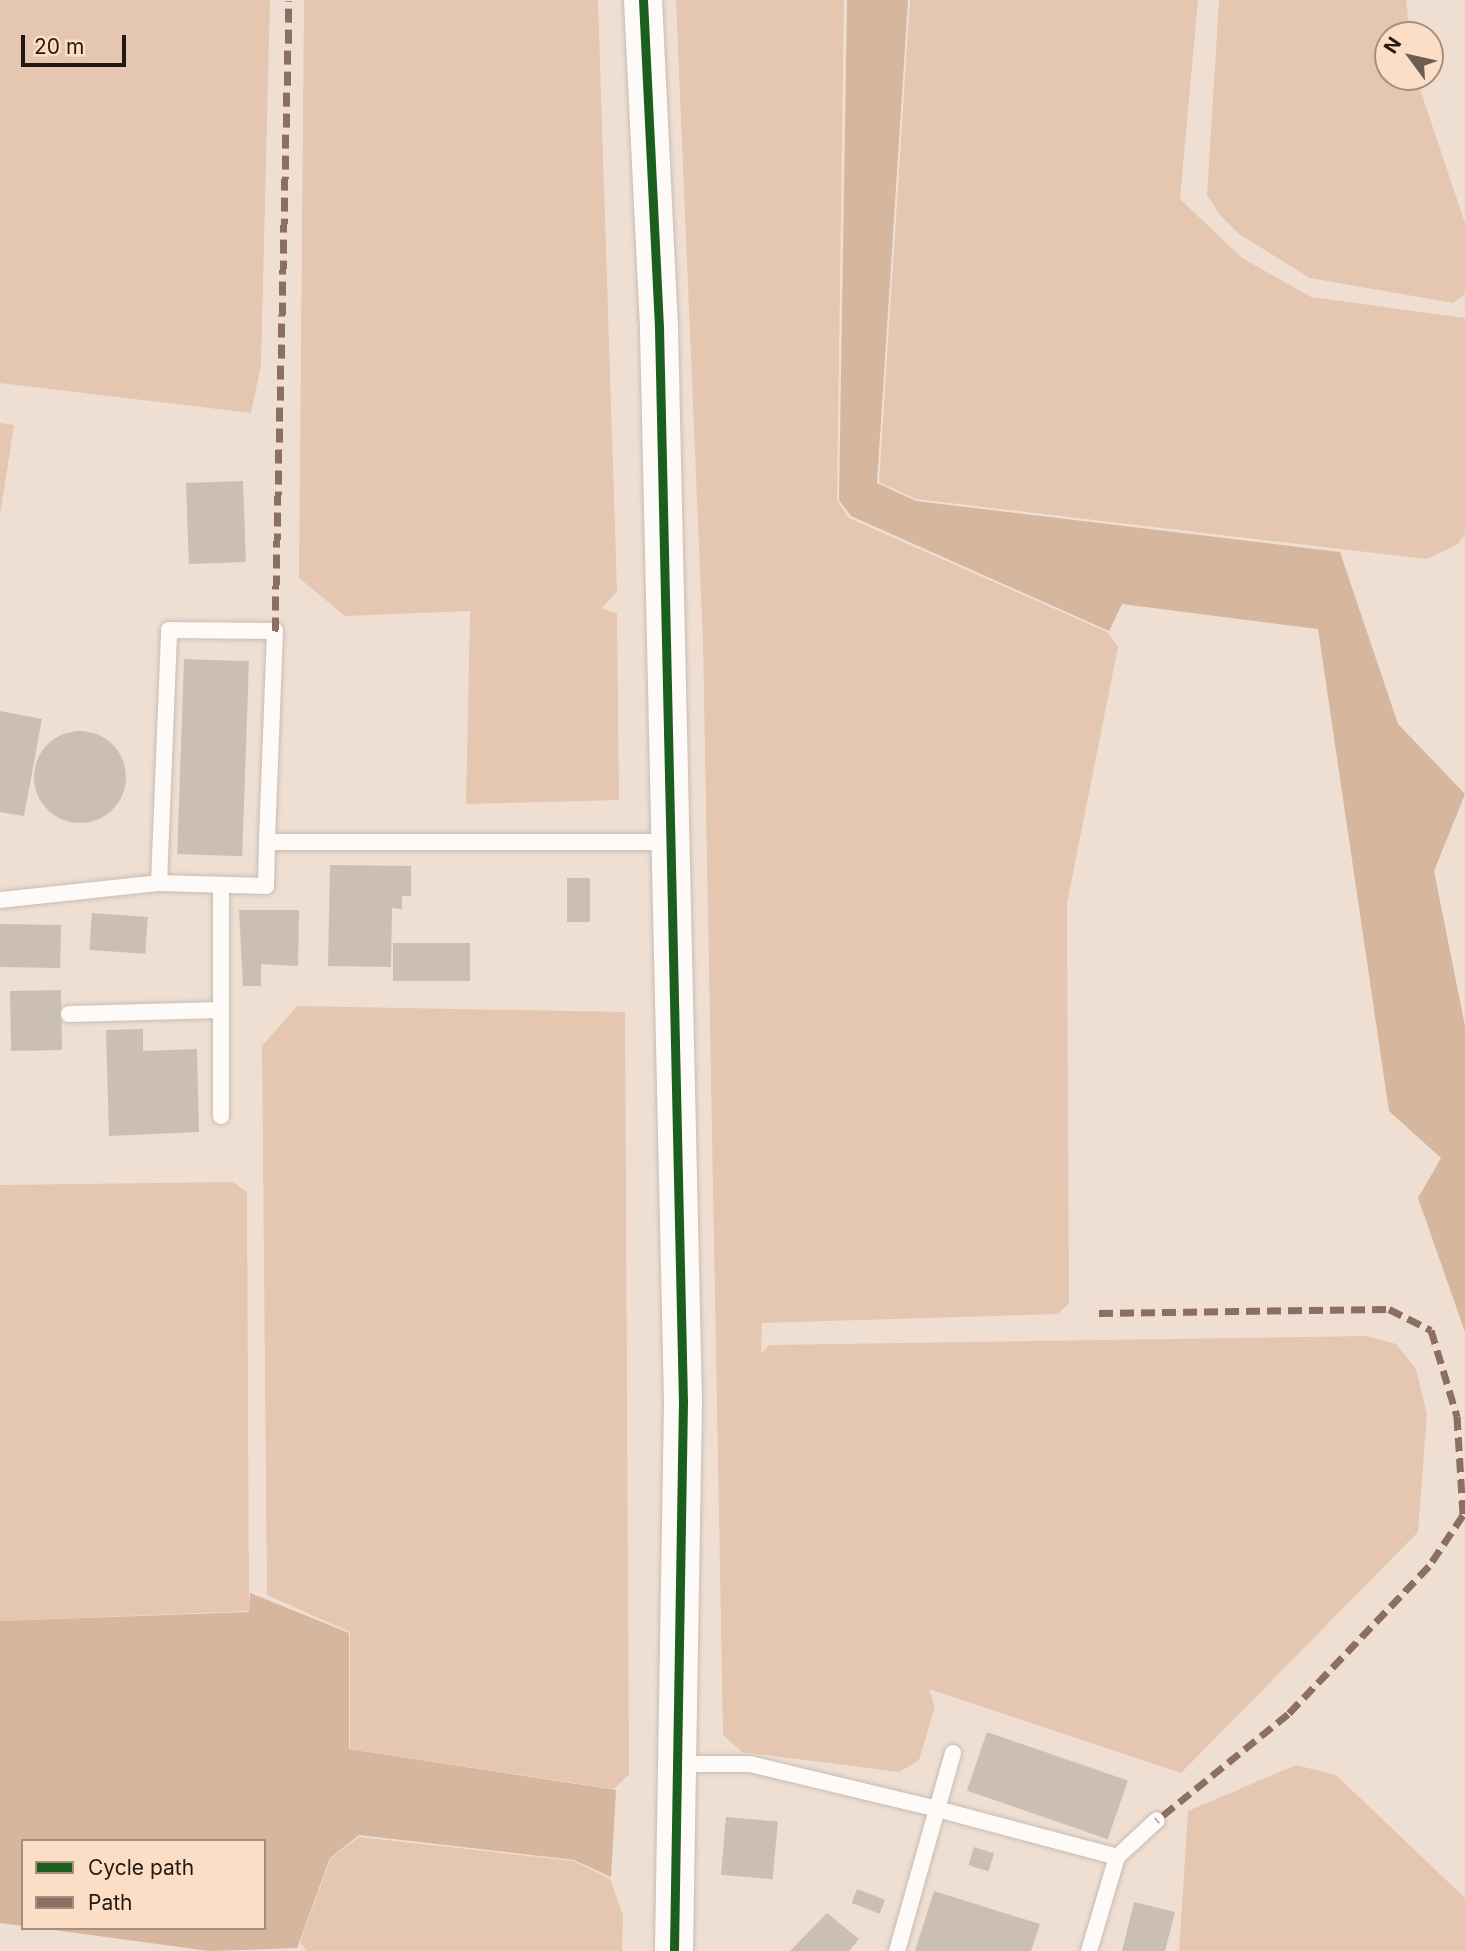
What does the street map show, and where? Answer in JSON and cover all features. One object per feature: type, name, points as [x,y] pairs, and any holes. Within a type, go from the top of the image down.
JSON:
[{"type":"street","points":[[643,0],[659,328],[683,1401],[674,1951]]},
{"type":"lane","points":[[0,900],[159,883],[266,886],[275,631],[169,630],[159,883]]},
{"type":"lane","points":[[267,842],[671,842]]},
{"type":"lane","points":[[220,1116],[221,885]]},
{"type":"lane","points":[[69,1014],[221,1010]]},
{"type":"lane","points":[[898,1951],[953,1753]]},
{"type":"lane","points":[[678,1764],[750,1764],[937,1809],[1117,1857]]},
{"type":"lane","points":[[1089,1951],[1117,1857],[1157,1820]]},
{"type":"shaded area","points":[[0,0],[270,0],[261,365],[251,413],[0,383]]},
{"type":"shaded area","points":[[304,0],[598,0],[617,591],[602,608],[617,614],[619,800],[466,804],[470,611],[345,616],[299,578]]},
{"type":"shaded area","points":[[676,0],[844,0],[837,500],[849,518],[1107,632],[1118,647],[1067,903],[1069,1303],[1058,1314],[762,1323],[761,1354],[769,1345],[1367,1336],[1396,1344],[1416,1369],[1427,1414],[1418,1532],[1181,1773],[929,1689],[935,1707],[919,1760],[899,1772],[742,1752],[723,1735],[703,643]]},
{"type":"shaded area","points":[[847,0],[908,0],[877,483],[916,501],[1340,552],[1398,724],[1465,794],[1434,871],[1465,1026],[1465,1332],[1418,1198],[1441,1158],[1389,1111],[1318,629],[1122,604],[1109,631],[851,516],[839,500]]},
{"type":"shaded area","points":[[910,0],[1198,0],[1180,199],[1242,258],[1311,297],[1465,318],[1465,534],[1457,545],[1426,559],[916,499],[879,482]]},
{"type":"shaded area","points":[[1219,0],[1406,0],[1408,21],[1374,21],[1374,91],[1421,91],[1465,223],[1465,294],[1453,303],[1310,278],[1239,234],[1220,215],[1207,195]]},
{"type":"shaded area","points":[[0,423],[14,425],[0,516]]},
{"type":"shaded area","points":[[297,1006],[625,1012],[629,1774],[614,1789],[350,1749],[350,1632],[267,1595],[262,1046]]},
{"type":"shaded area","points":[[233,1182],[247,1192],[249,1611],[0,1621],[0,1185]]},
{"type":"shaded area","points":[[250,1593],[349,1633],[349,1749],[616,1790],[611,1877],[574,1860],[359,1835],[330,1858],[297,1948],[209,1951],[54,1930],[266,1930],[266,1839],[21,1839],[21,1926],[0,1923],[0,1621],[249,1612]]},
{"type":"shaded area","points":[[1296,1765],[1336,1775],[1465,1898],[1465,1951],[1179,1951],[1188,1811]]},
{"type":"shaded area","points":[[359,1837],[574,1861],[610,1879],[623,1915],[622,1951],[307,1951],[300,1942],[331,1858]]},
{"type":"building","points":[[243,481],[246,562],[189,564],[186,483]]},
{"type":"building","points":[[184,659],[249,661],[242,856],[177,854]]},
{"type":"building","points":[[0,711],[42,719],[24,816],[0,812]]},
{"type":"building","points":[[80,731],[97,735],[112,745],[122,760],[126,777],[122,794],[112,809],[97,819],[80,823],[63,819],[48,809],[38,794],[34,777],[38,760],[48,745],[63,735]]},
{"type":"building","points":[[330,865],[411,866],[411,896],[402,896],[402,909],[392,908],[391,967],[328,966]]},
{"type":"building","points":[[567,878],[590,878],[590,922],[567,922]]},
{"type":"building","points":[[239,910],[299,910],[298,966],[261,964],[261,986],[243,986]]},
{"type":"building","points":[[92,913],[148,917],[145,954],[89,950]]},
{"type":"building","points":[[0,924],[61,925],[60,968],[0,967]]},
{"type":"building","points":[[393,943],[470,943],[470,981],[393,981]]},
{"type":"building","points":[[61,990],[62,1050],[11,1051],[10,991]]},
{"type":"building","points":[[143,1029],[143,1051],[197,1049],[199,1132],[109,1136],[106,1030]]},
{"type":"building","points":[[987,1732],[1128,1781],[1108,1839],[967,1791]]},
{"type":"building","points":[[726,1817],[778,1822],[773,1879],[721,1875]]},
{"type":"building","points":[[974,1847],[994,1853],[989,1871],[968,1865]]},
{"type":"building","points":[[857,1889],[885,1900],[880,1914],[852,1903]]},
{"type":"building","points":[[934,1891],[1040,1924],[1031,1951],[915,1951]]},
{"type":"building","points":[[1134,1902],[1175,1912],[1165,1951],[1122,1951]]},
{"type":"building","points":[[827,1913],[859,1939],[849,1951],[790,1951]]},
{"type":"marked path","points":[[275,631],[289,0]]},
{"type":"marked path","points":[[1099,1313],[1389,1309],[1431,1330],[1457,1416],[1463,1515],[1429,1566],[1288,1714],[1157,1820]]},
{"type":"cycle path","points":[[643,0],[659,328],[683,1401],[674,1951]]}]
